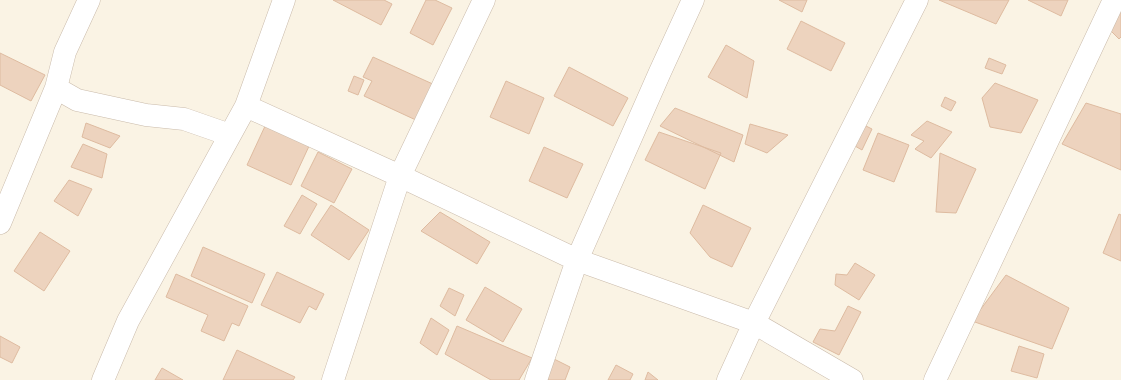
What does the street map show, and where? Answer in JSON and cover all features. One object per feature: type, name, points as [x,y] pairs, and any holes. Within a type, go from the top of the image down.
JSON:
[{"type":"street","points":[[0,223],[56,88],[65,52],[89,0]]},
{"type":"street","points":[[103,380],[128,321],[246,106],[284,0]]},
{"type":"street","points":[[336,379],[400,176],[484,0]]},
{"type":"street","points":[[536,380],[577,260],[693,0]]},
{"type":"street","points":[[728,380],[754,323],[917,0]]},
{"type":"street","points":[[935,380],[1114,0]]},
{"type":"street","points":[[56,88],[77,100],[146,115],[184,119],[230,136]]},
{"type":"street","points":[[246,106],[400,176],[577,260],[754,323],[852,380]]},
{"type":"building","points":[[333,0],[384,0],[392,4],[381,25]]},
{"type":"building","points":[[426,0],[435,0],[452,8],[433,45],[410,33]]},
{"type":"building","points":[[779,0],[807,0],[802,12]]},
{"type":"building","points":[[939,0],[1009,0],[996,24]]},
{"type":"building","points":[[1028,0],[1068,0],[1061,16]]},
{"type":"building","points":[[1121,11],[1121,37],[1119,39],[1108,28]]},
{"type":"building","points":[[801,21],[845,43],[831,71],[787,49]]},
{"type":"building","points":[[726,45],[754,61],[747,98],[708,77]]},
{"type":"building","points":[[0,53],[45,75],[31,101],[0,85]]},
{"type":"building","points":[[373,57],[435,85],[418,121],[364,96],[372,81],[363,77]]},
{"type":"building","points":[[989,58],[1006,65],[1002,74],[985,68]]},
{"type":"building","points":[[569,67],[628,98],[613,126],[554,96]]},
{"type":"building","points":[[354,76],[364,80],[358,95],[348,91]]},
{"type":"building","points":[[506,81],[544,98],[529,134],[490,117]]},
{"type":"building","points":[[995,83],[1038,100],[1021,133],[990,127],[982,98]]},
{"type":"building","points":[[945,97],[956,102],[951,111],[941,106]]},
{"type":"building","points":[[1086,103],[1121,114],[1121,170],[1062,144]]},
{"type":"building","points":[[675,108],[743,135],[734,162],[660,126]]},
{"type":"building","points":[[927,121],[952,132],[931,158],[915,149],[924,141],[911,135]]},
{"type":"building","points":[[86,123],[120,136],[110,148],[82,137]]},
{"type":"building","points":[[266,124],[310,144],[291,185],[247,165]]},
{"type":"building","points":[[750,124],[788,135],[767,153],[745,144]]},
{"type":"building","points":[[864,125],[872,129],[862,150],[855,146]]},
{"type":"building","points":[[659,132],[721,153],[705,189],[645,160]]},
{"type":"building","points":[[878,133],[909,145],[894,182],[863,170]]},
{"type":"building","points":[[83,144],[107,154],[102,178],[71,167]]},
{"type":"building","points":[[544,147],[583,164],[567,198],[529,181]]},
{"type":"building","points":[[318,152],[352,169],[334,203],[301,186]]},
{"type":"building","points":[[940,153],[976,169],[956,213],[936,212]]},
{"type":"building","points":[[69,180],[92,189],[78,216],[54,201]]},
{"type":"building","points":[[302,195],[317,204],[300,234],[284,226]]},
{"type":"building","points":[[331,205],[369,230],[349,260],[311,235]]},
{"type":"building","points":[[703,205],[751,228],[732,267],[710,257],[690,233]]},
{"type":"building","points":[[440,212],[490,242],[477,264],[421,231]]},
{"type":"building","points":[[1119,214],[1121,215],[1121,261],[1103,253]]},
{"type":"building","points":[[40,232],[70,251],[44,291],[14,271]]},
{"type":"building","points":[[203,247],[265,274],[252,303],[191,276]]},
{"type":"building","points":[[855,263],[875,275],[859,300],[835,285],[836,274],[847,275]]},
{"type":"building","points":[[277,272],[324,294],[316,310],[309,306],[300,323],[261,305]]},
{"type":"building","points":[[176,274],[248,306],[239,326],[232,323],[224,341],[201,331],[208,315],[166,297]]},
{"type":"building","points":[[1006,275],[1069,308],[1052,349],[972,321]]},
{"type":"building","points":[[485,287],[522,309],[503,342],[466,320]]},
{"type":"building","points":[[449,288],[464,295],[455,316],[440,306]]},
{"type":"building","points":[[848,306],[861,312],[839,355],[813,342],[820,329],[835,331]]},
{"type":"building","points":[[431,318],[449,330],[437,355],[420,343]]},
{"type":"building","points":[[457,326],[532,358],[519,380],[491,380],[445,354]]},
{"type":"building","points":[[0,336],[20,347],[12,363],[0,357]]},
{"type":"building","points":[[1019,346],[1044,354],[1037,378],[1011,371]]},
{"type":"building","points":[[237,350],[295,377],[293,380],[223,380]]},
{"type":"building","points":[[550,357],[570,367],[565,380],[549,380],[543,376]]},
{"type":"building","points":[[616,365],[633,374],[630,380],[608,380]]},
{"type":"building","points":[[162,368],[183,380],[155,380]]},
{"type":"building","points":[[648,372],[658,380],[645,380]]}]
